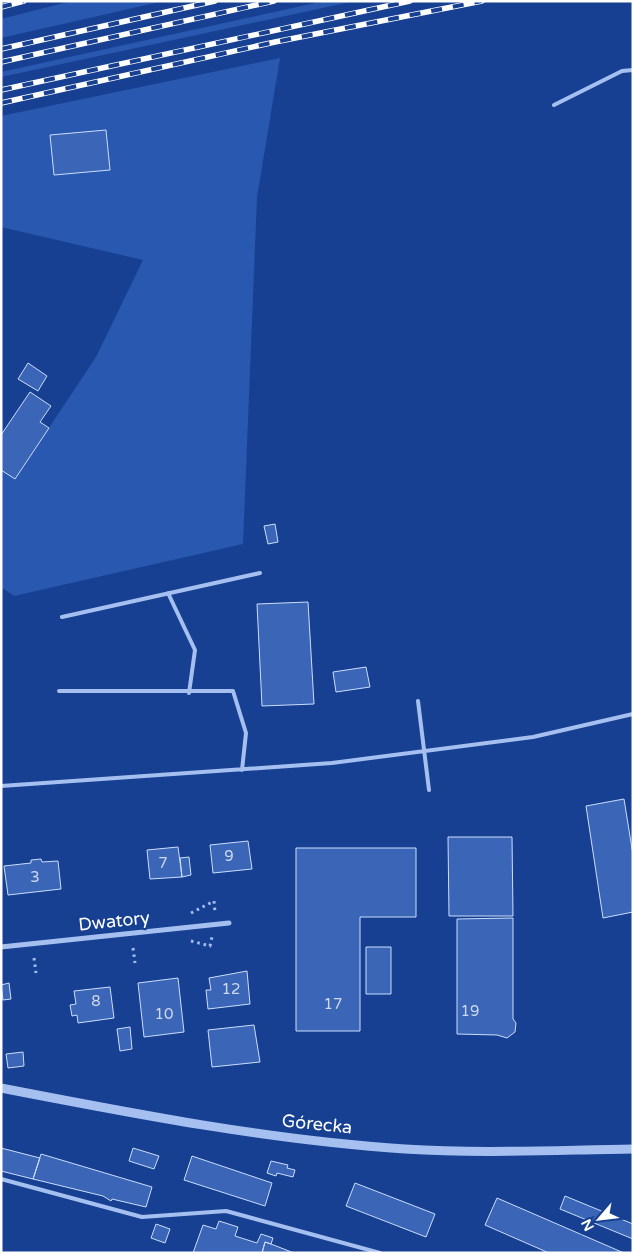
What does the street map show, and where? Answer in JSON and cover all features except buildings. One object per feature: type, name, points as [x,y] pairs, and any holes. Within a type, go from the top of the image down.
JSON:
[{"type":"street","name":"Dwatory","points":[[1,947],[229,923]]},
{"type":"street","name":"Górecka","points":[[1,1088],[154,1118],[315,1141],[406,1150],[633,1149]]},
{"type":"lane","points":[[554,105],[622,71],[633,70]]},
{"type":"lane","points":[[62,617],[260,573]]},
{"type":"lane","points":[[168,594],[195,650],[189,692]]},
{"type":"lane","points":[[59,691],[233,691],[246,733],[242,770]]},
{"type":"lane","points":[[418,701],[429,790]]},
{"type":"lane","points":[[1,786],[332,763],[532,737],[633,714]]},
{"type":"lane","points":[[1,1179],[142,1217],[226,1211],[380,1253]]},
{"type":"path","points":[[132,948],[135,963]]},
{"type":"path","points":[[34,958],[36,973]]},
{"type":"shaded area","points":[[72,1],[164,1],[1,38],[1,19]]},
{"type":"shaded area","points":[[324,1],[355,1],[1,77],[1,72]]},
{"type":"shaded area","points":[[280,58],[257,197],[243,544],[14,596],[1,587],[1,470],[15,479],[96,357],[143,260],[1,227],[1,116]]},
{"type":"railway","points":[[1,7],[24,1]]},
{"type":"railway","points":[[1,49],[215,1]]},
{"type":"railway","points":[[1,62],[274,1]]},
{"type":"railway","points":[[1,90],[410,1]]},
{"type":"railway","points":[[1,103],[275,42],[482,1]]}]
